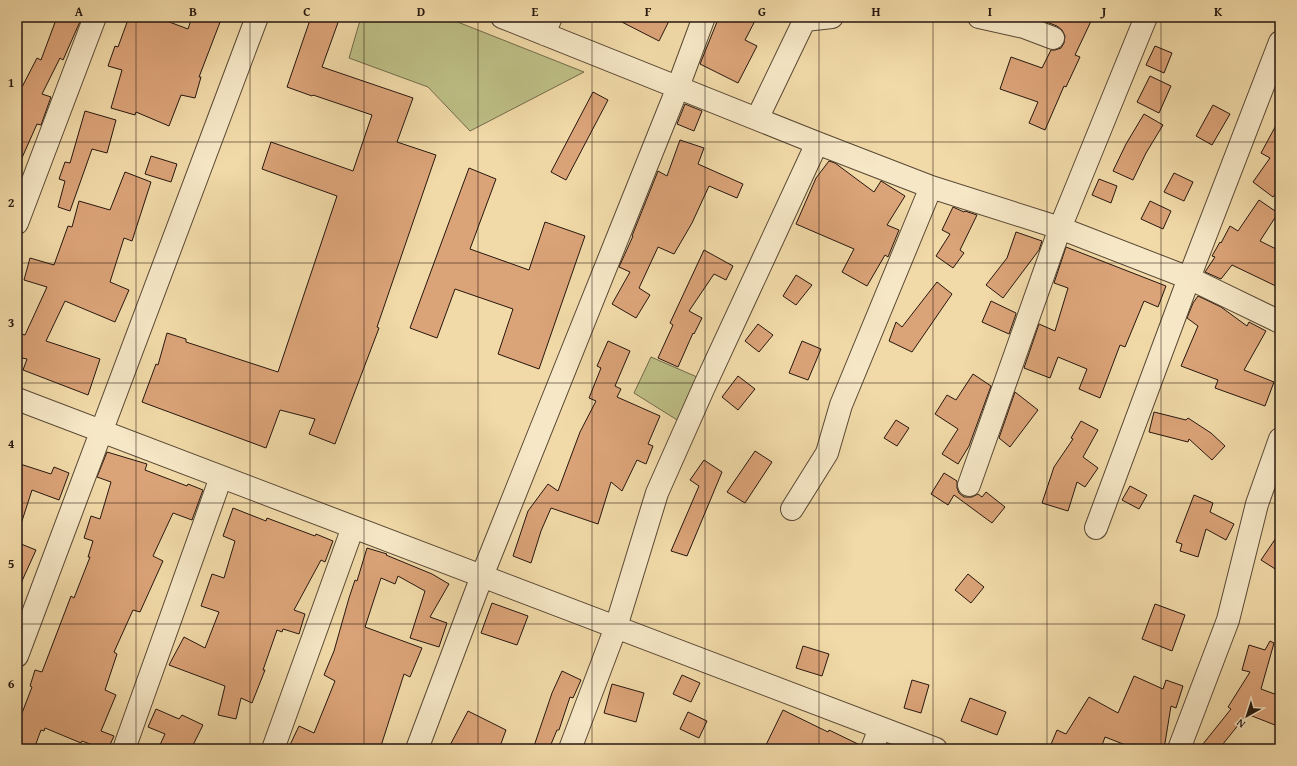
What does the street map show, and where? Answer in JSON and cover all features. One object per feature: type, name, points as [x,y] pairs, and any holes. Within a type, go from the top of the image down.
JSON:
[{"type":"street","points":[[17,223],[95,17]]},
{"type":"street","points":[[17,656],[257,17]]},
{"type":"street","points":[[502,17],[547,25],[678,87],[931,187],[1060,228],[1188,278],[1280,322]]},
{"type":"street","points":[[417,749],[482,576],[678,87],[704,17]]},
{"type":"street","points":[[757,119],[806,18],[832,17]]},
{"type":"street","points":[[979,17],[1024,27],[1053,38]]},
{"type":"street","points":[[969,485],[1060,228],[1146,17]]},
{"type":"street","points":[[1096,528],[1188,278],[1280,42]]},
{"type":"street","points":[[570,749],[616,627],[657,493],[704,387],[817,143]]},
{"type":"street","points":[[792,510],[827,453],[841,404],[931,187]]},
{"type":"street","points":[[17,400],[936,749]]},
{"type":"street","points":[[1179,749],[1228,620],[1257,504],[1280,439]]},
{"type":"street","points":[[124,749],[221,477]]},
{"type":"street","points":[[273,749],[353,527]]},
{"type":"street","points":[[872,749],[880,728]]},
{"type":"green space","points":[[361,17],[445,17],[584,72],[470,131],[428,87],[349,58]]},
{"type":"green space","points":[[651,357],[697,377],[682,423],[634,393]]},
{"type":"building","points":[[57,17],[82,17],[63,60],[60,58],[42,94],[51,97],[41,125],[37,124],[17,169],[17,86],[22,87],[37,58],[41,60]]},
{"type":"building","points":[[129,17],[156,17],[188,29],[192,17],[222,17],[199,77],[201,77],[195,98],[181,95],[169,126],[136,112],[135,115],[111,108],[122,70],[108,66],[115,46],[118,47]]},
{"type":"building","points":[[311,17],[340,17],[322,67],[413,98],[397,142],[436,155],[377,327],[379,328],[335,444],[309,434],[315,419],[280,410],[266,448],[142,402],[156,364],[158,365],[167,333],[186,339],[186,342],[278,372],[337,196],[262,169],[271,142],[353,171],[372,115],[287,87]]},
{"type":"building","points":[[612,17],[671,17],[659,41]]},
{"type":"building","points":[[719,17],[757,17],[745,40],[757,46],[738,83],[700,64]]},
{"type":"building","points":[[1033,17],[1093,17],[1075,55],[1080,57],[1066,87],[1064,86],[1045,130],[1029,123],[1038,102],[1000,89],[1011,57],[1042,68],[1051,50],[1061,48],[1064,43],[1065,36],[1062,30],[1057,26]]},
{"type":"building","points":[[1155,46],[1172,53],[1164,73],[1146,65]]},
{"type":"building","points":[[1150,76],[1171,86],[1159,113],[1137,102]]},
{"type":"building","points":[[593,92],[608,100],[566,180],[551,172]]},
{"type":"building","points":[[685,104],[702,111],[694,131],[677,124]]},
{"type":"building","points":[[1213,105],[1230,114],[1212,145],[1196,136]]},
{"type":"building","points":[[85,111],[116,120],[107,153],[92,149],[70,211],[58,207],[65,181],[59,179],[65,162],[70,163]]},
{"type":"building","points":[[1144,114],[1163,125],[1146,153],[1133,180],[1113,171],[1126,144]]},
{"type":"building","points":[[1280,118],[1280,188],[1273,197],[1253,182],[1270,158],[1261,153]]},
{"type":"building","points":[[680,140],[704,148],[698,164],[743,184],[737,198],[709,186],[692,223],[674,254],[658,247],[639,288],[650,295],[636,318],[612,304],[630,272],[619,267],[633,236],[658,171],[667,176]]},
{"type":"building","points":[[151,156],[177,164],[171,182],[145,174]]},
{"type":"building","points":[[829,161],[835,163],[874,192],[881,181],[905,196],[887,225],[899,230],[888,257],[885,255],[867,286],[842,272],[854,249],[796,224],[816,178]]},
{"type":"building","points":[[469,168],[496,179],[470,249],[529,270],[545,222],[585,236],[539,369],[498,354],[513,309],[455,289],[437,338],[410,328]]},
{"type":"building","points":[[125,172],[151,182],[132,241],[124,238],[110,282],[129,290],[115,322],[65,301],[46,341],[100,359],[88,395],[23,370],[27,359],[17,357],[17,333],[25,335],[47,287],[24,280],[30,258],[54,265],[68,226],[72,227],[79,201],[110,210]]},
{"type":"building","points":[[1174,173],[1193,182],[1184,201],[1164,192]]},
{"type":"building","points":[[1099,179],[1117,186],[1111,203],[1092,195]]},
{"type":"building","points":[[1259,200],[1278,213],[1260,241],[1280,251],[1280,288],[1232,265],[1221,279],[1205,272],[1215,257],[1212,256],[1230,226],[1238,231]]},
{"type":"building","points":[[1150,201],[1171,211],[1163,229],[1141,219]]},
{"type":"building","points":[[953,207],[964,212],[977,215],[960,250],[964,253],[953,268],[936,256],[950,234],[942,230]]},
{"type":"building","points":[[1016,232],[1042,241],[1039,250],[1003,298],[986,285],[1007,258]]},
{"type":"building","points":[[1066,247],[1166,286],[1158,307],[1144,301],[1125,347],[1120,345],[1100,398],[1079,389],[1087,369],[1058,357],[1050,378],[1024,368],[1039,324],[1055,331],[1068,288],[1054,283]]},
{"type":"building","points":[[704,250],[733,266],[726,280],[714,274],[689,311],[702,318],[694,334],[693,333],[678,367],[658,358],[673,325],[670,323]]},
{"type":"building","points":[[796,275],[812,285],[796,305],[783,296]]},
{"type":"building","points":[[937,282],[952,294],[912,352],[889,341],[896,322],[902,327]]},
{"type":"building","points":[[1198,296],[1221,307],[1247,326],[1249,322],[1266,331],[1244,370],[1274,382],[1265,406],[1215,388],[1218,380],[1181,366],[1198,326],[1187,318],[1193,303]]},
{"type":"building","points":[[991,301],[1016,313],[1009,334],[982,322]]},
{"type":"building","points":[[758,324],[773,335],[759,352],[745,341]]},
{"type":"building","points":[[608,341],[630,351],[615,386],[621,389],[617,397],[660,416],[648,444],[653,446],[646,464],[637,460],[622,491],[611,482],[598,524],[551,508],[541,531],[531,563],[513,556],[528,511],[548,484],[558,491],[580,432],[596,401],[589,398],[601,368],[597,366]]},
{"type":"building","points":[[802,341],[821,349],[808,380],[789,373]]},
{"type":"building","points":[[973,374],[991,386],[969,446],[958,464],[942,454],[958,429],[935,414],[947,395],[956,400]]},
{"type":"building","points":[[738,376],[755,389],[738,410],[722,397]]},
{"type":"building","points":[[1015,392],[1038,410],[1010,447],[999,438]]},
{"type":"building","points":[[1154,412],[1186,420],[1188,418],[1211,433],[1225,446],[1212,460],[1189,439],[1188,442],[1149,432]]},
{"type":"building","points":[[896,420],[909,428],[897,446],[884,438]]},
{"type":"building","points":[[1081,421],[1098,430],[1083,457],[1098,468],[1085,487],[1077,482],[1068,511],[1042,503],[1054,467],[1073,439],[1071,438]]},
{"type":"building","points":[[755,451],[772,462],[745,503],[727,492]]},
{"type":"building","points":[[107,452],[147,464],[145,470],[187,486],[188,484],[203,490],[192,520],[173,513],[153,556],[163,561],[140,612],[133,610],[114,652],[117,654],[105,690],[116,695],[101,731],[114,736],[108,749],[103,749],[82,741],[81,743],[45,728],[44,731],[41,730],[34,749],[17,749],[17,726],[32,687],[30,686],[35,670],[42,672],[71,596],[74,598],[90,557],[88,557],[93,541],[84,538],[91,516],[100,519],[111,482],[97,477]]},
{"type":"building","points":[[704,460],[722,472],[687,556],[671,551],[699,486],[690,480]]},
{"type":"building","points":[[17,463],[51,474],[54,467],[69,473],[59,500],[32,490],[21,524],[17,524]]},
{"type":"building","points":[[944,473],[957,481],[959,493],[964,497],[972,497],[978,494],[982,497],[986,492],[1005,507],[992,523],[954,495],[948,505],[931,494]]},
{"type":"building","points":[[1130,486],[1147,495],[1139,509],[1122,500]]},
{"type":"building","points":[[1194,495],[1213,503],[1210,512],[1234,524],[1226,540],[1206,529],[1198,557],[1180,551],[1182,544],[1176,542]]},
{"type":"building","points":[[233,508],[266,521],[267,518],[315,536],[316,534],[333,541],[325,562],[321,560],[294,610],[305,614],[299,634],[283,629],[282,632],[277,630],[263,670],[265,670],[252,703],[241,698],[236,719],[218,715],[225,686],[169,665],[184,637],[205,648],[219,612],[201,606],[212,574],[224,578],[235,541],[223,536]]},
{"type":"building","points":[[1280,532],[1280,572],[1261,560]]},
{"type":"building","points":[[21,544],[36,550],[17,592],[17,553]]},
{"type":"building","points":[[367,548],[387,554],[386,555],[432,574],[449,584],[430,617],[447,623],[439,647],[410,638],[425,591],[398,576],[395,584],[381,578],[365,627],[422,648],[410,677],[404,674],[380,749],[288,749],[299,726],[314,733],[335,681],[324,675],[334,651],[349,598],[355,580],[357,581]]},
{"type":"building","points":[[968,574],[984,587],[971,603],[955,590]]},
{"type":"building","points":[[492,603],[528,616],[517,645],[481,633]]},
{"type":"building","points":[[1155,604],[1185,615],[1172,651],[1142,639]]},
{"type":"building","points":[[1270,641],[1274,643],[1261,689],[1280,696],[1280,727],[1247,714],[1219,749],[1199,749],[1231,709],[1228,707],[1250,672],[1242,670],[1249,645],[1265,650]]},
{"type":"building","points":[[803,646],[829,654],[822,676],[796,668]]},
{"type":"building","points":[[562,671],[581,680],[573,698],[570,697],[559,730],[557,730],[549,749],[533,749],[552,693]]},
{"type":"building","points":[[682,675],[700,683],[691,702],[673,694]]},
{"type":"building","points":[[1134,676],[1163,689],[1166,680],[1183,686],[1176,708],[1171,706],[1164,749],[1136,749],[1105,737],[1101,748],[1102,749],[1049,749],[1057,730],[1066,734],[1089,697],[1118,713]]},
{"type":"building","points":[[912,680],[929,685],[921,713],[904,708]]},
{"type":"building","points":[[612,684],[644,693],[636,722],[604,713]]},
{"type":"building","points":[[970,698],[1006,712],[997,735],[961,721]]},
{"type":"building","points":[[156,709],[179,719],[182,715],[203,725],[191,749],[158,749],[165,734],[148,727]]},
{"type":"building","points":[[783,710],[828,732],[829,730],[860,745],[860,749],[764,749]]},
{"type":"building","points":[[468,711],[506,730],[499,749],[448,749]]},
{"type":"building","points":[[688,712],[707,721],[699,738],[680,729]]}]
